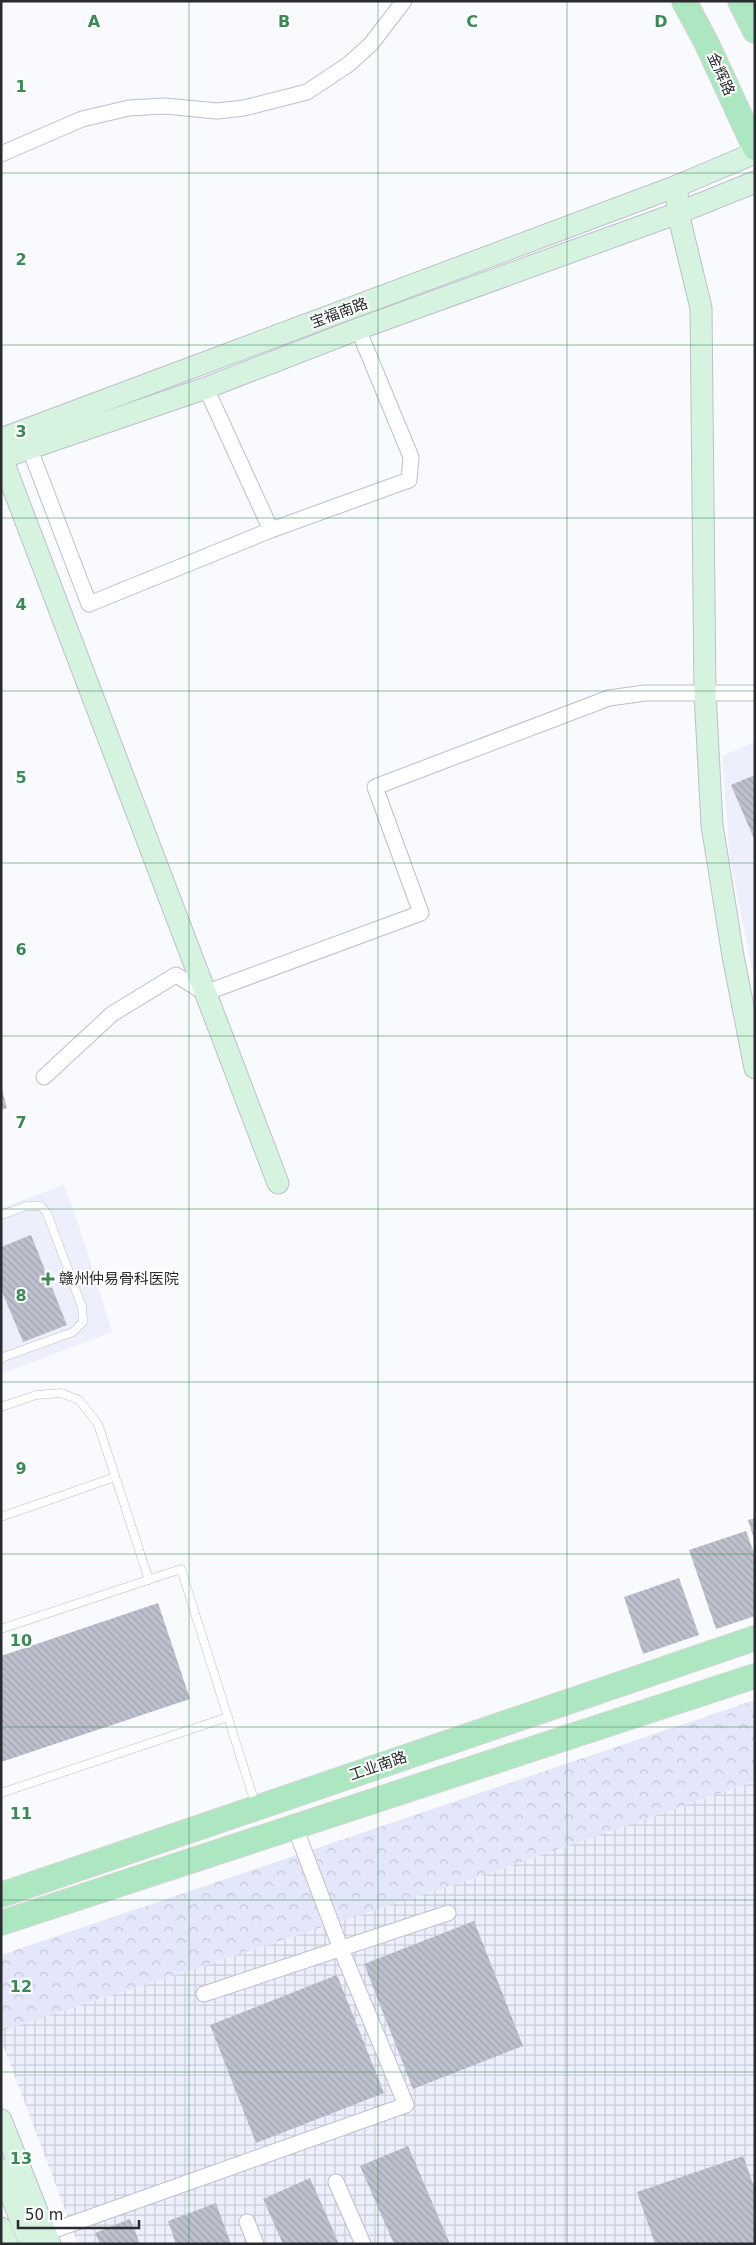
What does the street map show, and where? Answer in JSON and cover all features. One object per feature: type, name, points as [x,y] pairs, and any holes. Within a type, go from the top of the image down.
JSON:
[{"type":"main road","name":"金辉路","points":[[684,1],[706,42],[755,148]]},
{"type":"main road","points":[[740,1],[755,31]]},
{"type":"main road","name":"工业南路","points":[[1,1895],[755,1638]]},
{"type":"main road","name":"工业南路","points":[[1,1923],[755,1676]]},
{"type":"street","points":[[1,154],[82,119],[129,108],[165,106],[217,111],[244,108],[306,92],[349,64],[371,44],[404,1]]},
{"type":"street","name":"宝福南路","points":[[1,439],[677,186],[755,153]]},
{"type":"street","name":"宝福南路","points":[[1,457],[206,388],[358,329],[678,213],[755,182]]},
{"type":"street","points":[[677,186],[678,213],[700,308],[705,693],[712,825],[733,956],[755,1068]]},
{"type":"street","points":[[29,447],[89,604],[271,530],[408,480],[411,457],[358,329]]},
{"type":"street","points":[[206,388],[271,530]]},
{"type":"street","points":[[1,457],[278,1183]]},
{"type":"street","points":[[205,993],[421,913],[375,787],[609,698],[645,693],[755,693]]},
{"type":"street","points":[[44,1077],[112,1014],[176,975],[205,993]]},
{"type":"street","points":[[42,2240],[406,2105],[341,1949],[295,1827]]},
{"type":"street","points":[[204,1994],[448,1913]]},
{"type":"street","points":[[1,2120],[42,2240]]},
{"type":"street","points":[[1,2169],[42,2240]]},
{"type":"street","points":[[336,2182],[363,2244]]},
{"type":"street","points":[[247,2222],[256,2244]]},
{"type":"street","points":[[1,2228],[7,2244]]},
{"type":"lane","points":[[1,1216],[27,1206],[42,1206],[47,1213],[82,1307],[83,1322],[73,1332],[1,1358]]},
{"type":"lane","points":[[1,1407],[36,1395],[61,1393],[79,1400],[98,1424],[149,1580]]},
{"type":"lane","points":[[1,1517],[115,1477]]},
{"type":"lane","points":[[1,1629],[181,1570],[257,1808]]},
{"type":"lane","points":[[1,1793],[228,1716]]},
{"type":"shaded area","points":[[755,742],[755,985],[730,858],[722,756]]},
{"type":"shaded area","name":"赣州仲易骨科医院","points":[[64,1185],[79,1226],[112,1332],[1,1374],[1,1208]]},
{"type":"shaded area","points":[[755,1781],[755,2244],[78,2244],[1,2040],[1,2031],[475,1878]]},
{"type":"green space","points":[[755,1700],[755,1781],[475,1878],[1,2031],[1,1960],[4,1954]]},
{"type":"building","points":[[755,775],[755,841],[731,785]]},
{"type":"building","points":[[1,1091],[7,1108],[1,1110]]},
{"type":"building","points":[[31,1235],[67,1325],[23,1342],[1,1289],[1,1247]]},
{"type":"building","points":[[755,1518],[755,1539],[754,1539],[748,1520]]},
{"type":"building","points":[[746,1531],[755,1556],[755,1616],[716,1629],[689,1550]]},
{"type":"building","points":[[679,1578],[699,1635],[643,1654],[624,1597]]},
{"type":"building","points":[[158,1603],[190,1699],[1,1762],[1,1656]]},
{"type":"building","points":[[474,1921],[523,2046],[413,2089],[364,1964]]},
{"type":"building","points":[[337,1975],[384,2093],[256,2143],[210,2025]]},
{"type":"building","points":[[408,2146],[450,2244],[394,2244],[360,2166]]},
{"type":"building","points":[[743,2156],[755,2189],[755,2244],[655,2244],[637,2192]]},
{"type":"building","points":[[310,2178],[339,2244],[283,2244],[263,2199]]},
{"type":"building","points":[[216,2203],[231,2244],[176,2244],[168,2221]]},
{"type":"building","points":[[130,2219],[140,2244],[100,2244],[95,2233]]},
{"type":"place","name":"赣州仲易骨科医院","points":[[48,1279]]}]
